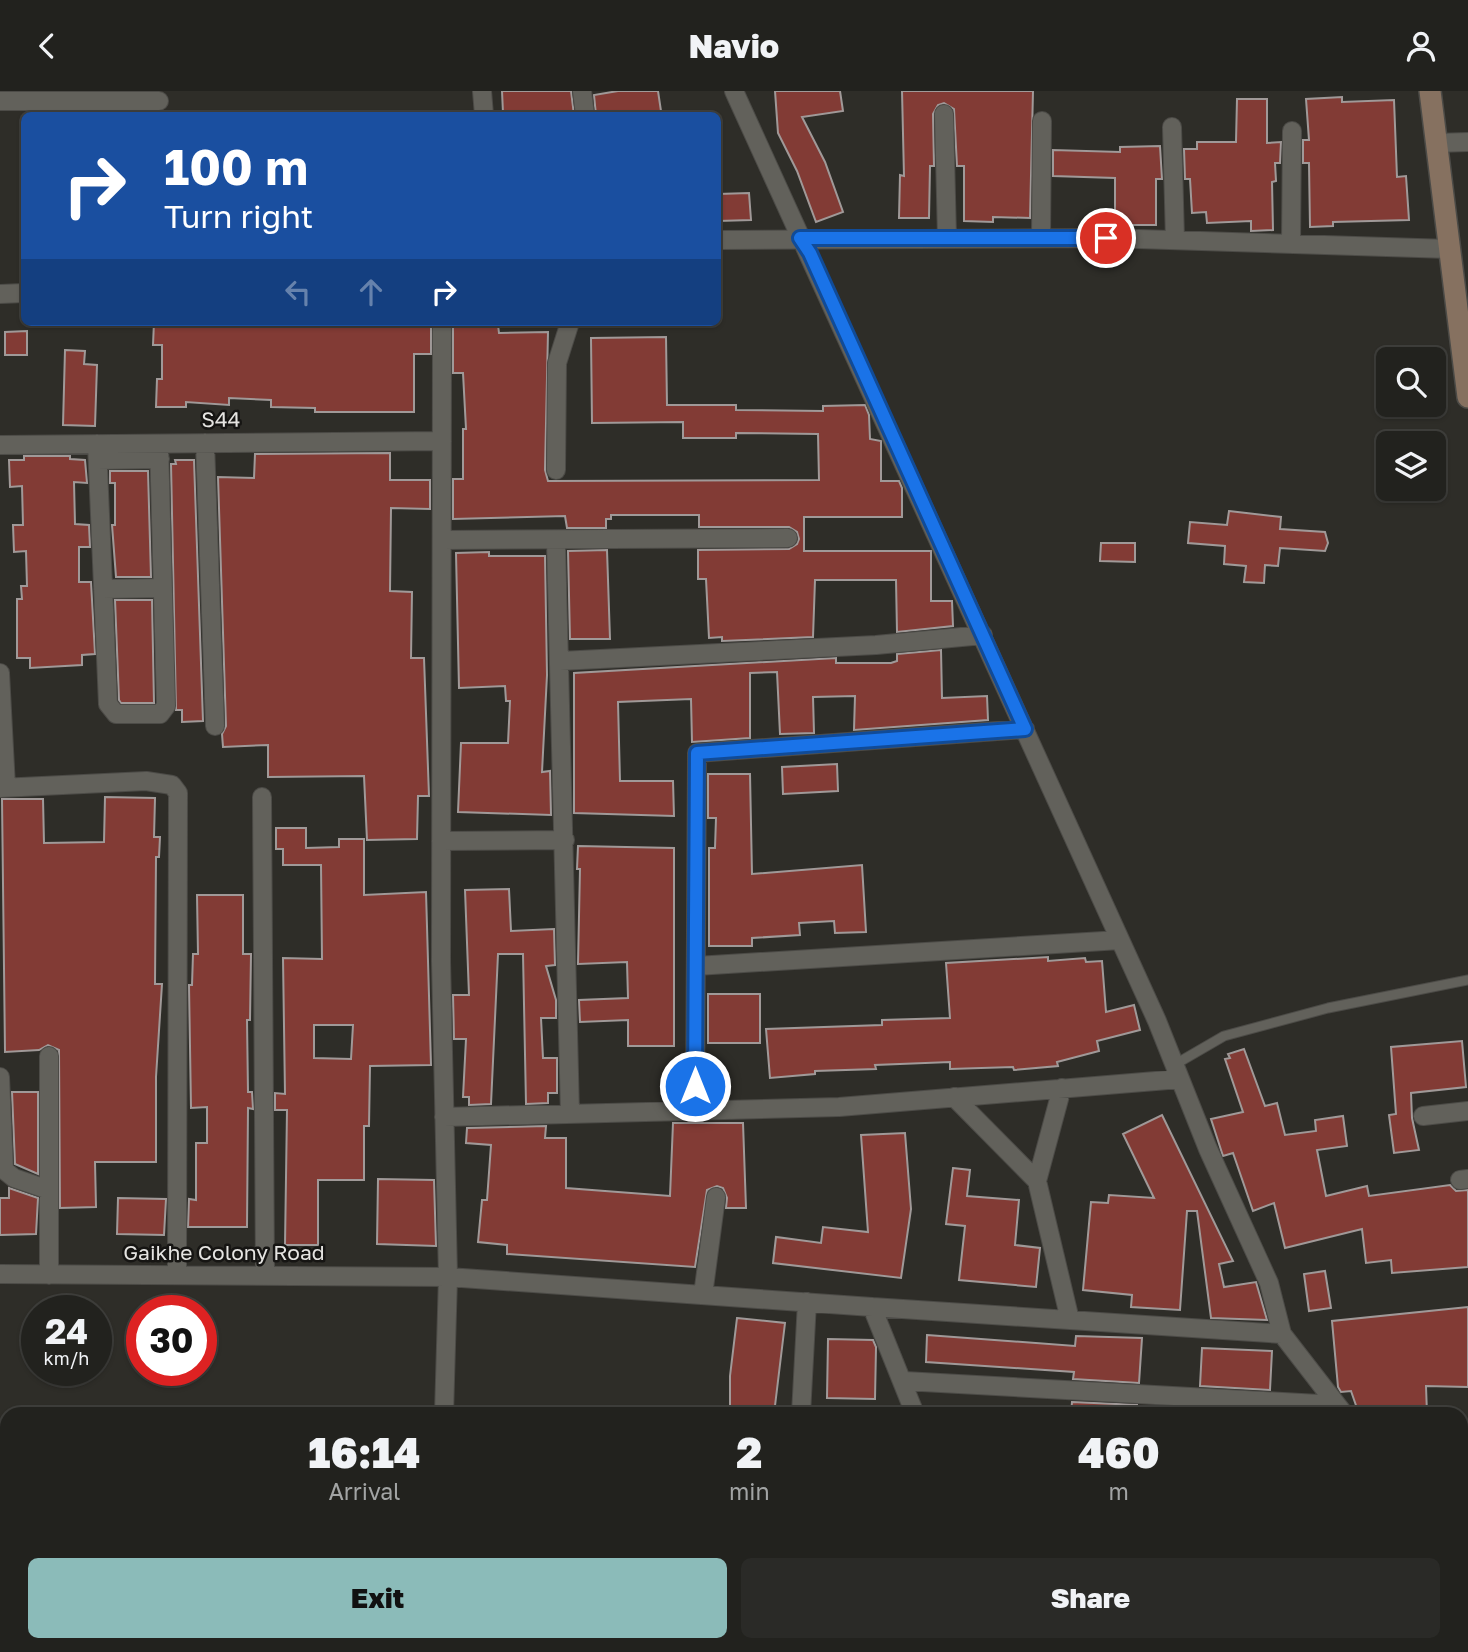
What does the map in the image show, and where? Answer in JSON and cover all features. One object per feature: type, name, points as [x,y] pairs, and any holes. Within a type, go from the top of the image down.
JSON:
[{"type":"street","points":[[482,91],[484,112]]},
{"type":"street","points":[[582,91],[584,112]]},
{"type":"street","points":[[734,91],[800,238],[810,253],[1120,940],[1208,1149],[1269,1283],[1283,1334],[1339,1407]]},
{"type":"street","points":[[1430,91],[1468,397]]},
{"type":"street","points":[[0,101],[159,101]]},
{"type":"street","points":[[944,114],[947,238]]},
{"type":"street","points":[[1041,238],[1042,121]]},
{"type":"street","points":[[1172,127],[1175,240]]},
{"type":"street","points":[[1291,244],[1292,131]]},
{"type":"street","points":[[1436,143],[1468,142]]},
{"type":"street","points":[[721,240],[1041,238],[1449,249]]},
{"type":"street","points":[[0,294],[21,293]]},
{"type":"street","points":[[442,326],[441,841],[448,1277],[444,1407]]},
{"type":"street","points":[[556,470],[556,363],[569,326]]},
{"type":"street","name":"S44","points":[[0,445],[98,452],[160,451],[205,443],[442,441]]},
{"type":"street","points":[[205,443],[215,726]]},
{"type":"street","points":[[98,452],[109,709],[116,714],[160,714],[166,706],[160,451]]},
{"type":"street","points":[[442,540],[556,542],[788,538]]},
{"type":"street","points":[[556,542],[570,1114]]},
{"type":"street","points":[[103,589],[163,588]]},
{"type":"street","points":[[560,661],[876,645],[983,635]]},
{"type":"street","points":[[0,673],[3,788],[145,781],[172,785],[178,793],[177,1276]]},
{"type":"street","points":[[695,1111],[697,753],[1025,729]]},
{"type":"street","points":[[262,797],[265,1276]]},
{"type":"street","points":[[441,841],[565,840]]},
{"type":"street","points":[[696,966],[1120,940]]},
{"type":"street","points":[[49,1056],[49,1275]]},
{"type":"street","points":[[444,1117],[839,1107],[1062,1089],[1177,1072]]},
{"type":"street","points":[[0,1077],[4,1170],[14,1178],[49,1191]]},
{"type":"street","points":[[1062,1089],[1037,1181],[1070,1320]]},
{"type":"street","points":[[954,1097],[1037,1181]]},
{"type":"street","points":[[1423,1116],[1468,1111]]},
{"type":"street","points":[[703,1295],[716,1197]]},
{"type":"street","name":"Gaikhe Colony Road","points":[[0,1274],[448,1277],[1283,1334]]},
{"type":"street","points":[[801,1407],[807,1302]]},
{"type":"street","points":[[872,1307],[913,1407]]},
{"type":"street","points":[[904,1381],[1296,1407]]},
{"type":"lane","points":[[1177,1072],[1224,1036],[1328,1008],[1468,980]]},
{"type":"building","points":[[502,91],[571,91],[574,112],[503,112]]},
{"type":"building","points":[[618,91],[658,91],[661,111],[596,112],[594,95]]},
{"type":"building","points":[[775,91],[840,91],[843,111],[802,117],[825,162],[843,212],[816,222],[797,171],[778,133]]},
{"type":"building","points":[[902,91],[1033,91],[1030,218],[993,217],[993,222],[964,221],[964,166],[957,166],[954,109],[944,103],[938,105],[933,114],[934,166],[930,166],[929,218],[899,218],[900,175],[904,176]]},
{"type":"building","points":[[1342,97],[1342,102],[1394,100],[1397,177],[1406,176],[1409,220],[1333,222],[1333,226],[1310,227],[1309,163],[1303,163],[1303,140],[1309,140],[1306,99]]},
{"type":"building","points":[[1237,99],[1267,99],[1267,143],[1281,142],[1280,163],[1275,163],[1276,181],[1272,182],[1273,230],[1251,231],[1251,221],[1207,223],[1206,212],[1192,213],[1190,179],[1185,179],[1184,149],[1197,149],[1197,142],[1236,142]]},
{"type":"building","points":[[1160,146],[1162,179],[1156,179],[1156,225],[1115,225],[1115,178],[1053,176],[1053,150],[1120,152],[1120,147]]},
{"type":"building","points":[[749,193],[751,220],[721,221],[721,194]]},
{"type":"building","points":[[154,326],[431,326],[431,354],[414,354],[414,412],[315,412],[315,408],[271,407],[271,400],[229,398],[229,405],[186,402],[186,407],[156,407],[157,379],[162,379],[162,345],[153,345]]},
{"type":"building","points":[[453,326],[498,326],[499,333],[548,332],[545,470],[548,481],[819,480],[818,434],[736,433],[736,438],[683,438],[683,422],[592,423],[591,338],[666,337],[667,405],[736,405],[736,410],[823,411],[823,406],[865,405],[869,415],[870,439],[881,441],[881,481],[899,481],[902,488],[902,517],[804,517],[804,551],[931,551],[931,601],[952,601],[953,626],[897,632],[896,580],[815,580],[813,637],[722,641],[722,637],[709,638],[706,579],[698,579],[698,550],[789,549],[797,544],[797,532],[789,527],[699,527],[699,515],[611,515],[611,519],[606,519],[606,528],[567,528],[565,516],[453,519],[453,479],[463,479],[463,429],[466,429],[463,373],[453,373]]},
{"type":"building","points":[[27,331],[27,355],[5,355],[5,332]]},
{"type":"building","points":[[65,350],[85,351],[84,364],[97,365],[95,426],[63,425]]},
{"type":"building","points":[[390,453],[390,480],[430,480],[430,509],[391,508],[390,591],[412,592],[411,658],[424,658],[429,796],[418,796],[417,839],[367,840],[364,776],[268,777],[268,745],[223,747],[222,734],[226,726],[218,477],[254,478],[255,454]]},
{"type":"building","points":[[24,456],[70,456],[70,459],[85,460],[87,483],[74,482],[75,524],[89,525],[90,547],[79,547],[79,582],[91,582],[95,654],[82,655],[82,665],[30,668],[30,658],[17,658],[17,599],[22,599],[21,586],[27,586],[26,551],[14,552],[13,525],[23,525],[22,486],[10,487],[9,460],[24,460]]},
{"type":"building","points":[[175,460],[194,460],[203,721],[182,722],[182,710],[176,710],[171,464],[176,464]]},
{"type":"building","points":[[110,471],[148,471],[151,577],[116,577],[112,525],[115,525],[115,483],[110,483]]},
{"type":"building","points":[[1229,511],[1281,517],[1280,529],[1325,532],[1328,543],[1325,551],[1280,548],[1278,566],[1265,565],[1264,583],[1244,582],[1246,566],[1224,564],[1225,546],[1188,543],[1190,522],[1227,525]]},
{"type":"building","points":[[1101,543],[1135,543],[1135,562],[1100,561]]},
{"type":"building","points":[[607,550],[610,639],[570,639],[568,551]]},
{"type":"building","points":[[489,552],[489,556],[545,556],[547,675],[542,772],[550,771],[551,815],[458,812],[461,743],[508,743],[510,701],[506,701],[505,686],[459,688],[456,553]]},
{"type":"building","points":[[115,600],[152,600],[154,703],[121,703],[119,700]]},
{"type":"building","points":[[941,650],[942,698],[987,696],[988,720],[854,730],[855,696],[813,697],[814,733],[780,734],[777,672],[750,673],[750,738],[692,742],[691,699],[618,702],[620,781],[673,781],[674,816],[574,813],[574,673],[836,658],[836,663],[891,663],[897,661],[897,654]]},
{"type":"building","points":[[837,764],[838,791],[783,794],[782,767]]},
{"type":"building","points":[[708,774],[750,774],[752,874],[862,865],[866,932],[835,933],[834,921],[799,923],[800,935],[752,938],[752,946],[709,946],[709,848],[715,848],[716,818],[708,818]]},
{"type":"building","points":[[105,797],[155,798],[154,837],[160,837],[159,857],[156,857],[155,984],[162,984],[156,1077],[156,1162],[95,1162],[96,1207],[60,1208],[59,1050],[48,1045],[39,1050],[5,1052],[2,799],[43,799],[44,843],[104,842]]},
{"type":"building","points":[[276,828],[306,828],[306,848],[339,847],[339,839],[364,839],[364,895],[426,892],[431,1065],[370,1066],[369,1126],[364,1126],[364,1180],[318,1180],[318,1245],[285,1245],[287,1110],[275,1110],[275,1093],[285,1094],[283,958],[322,959],[321,865],[283,865],[283,849],[276,849]],"holes":[[[314,1025],[353,1025],[351,1059],[314,1058]]]},
{"type":"building","points":[[578,846],[674,848],[674,1046],[628,1046],[628,1020],[580,1022],[579,1000],[628,998],[627,962],[578,964]]},
{"type":"building","points":[[509,889],[511,931],[554,929],[555,965],[546,966],[556,1000],[556,1018],[541,1018],[543,1058],[557,1058],[557,1093],[548,1093],[548,1103],[526,1104],[523,954],[498,954],[491,1104],[469,1105],[469,1097],[463,1097],[466,1039],[454,1039],[453,995],[469,995],[465,890]]},
{"type":"building","points":[[197,895],[243,895],[243,954],[251,954],[250,1020],[247,1020],[248,1092],[252,1092],[253,1109],[248,1108],[247,1227],[188,1227],[189,1199],[196,1200],[196,1143],[207,1143],[207,1107],[191,1108],[189,985],[192,985],[193,954],[198,954]]},
{"type":"building","points":[[1048,957],[1048,961],[1085,958],[1086,962],[1102,961],[1106,1012],[1134,1005],[1140,1030],[1097,1041],[1099,1051],[1057,1062],[1058,1066],[1014,1070],[1013,1067],[950,1069],[950,1062],[875,1065],[876,1069],[815,1071],[815,1074],[770,1078],[766,1029],[882,1025],[882,1020],[950,1018],[946,963]]},
{"type":"building","points":[[708,994],[760,994],[760,1043],[708,1043]]},
{"type":"building","points":[[1462,1041],[1466,1087],[1411,1093],[1412,1118],[1419,1150],[1394,1153],[1389,1115],[1396,1114],[1391,1047]]},
{"type":"building","points":[[1244,1049],[1265,1106],[1277,1103],[1285,1135],[1316,1131],[1315,1120],[1343,1116],[1347,1146],[1317,1150],[1326,1196],[1367,1186],[1369,1196],[1450,1185],[1456,1191],[1468,1190],[1468,1267],[1392,1273],[1391,1260],[1366,1263],[1362,1229],[1285,1248],[1274,1203],[1253,1211],[1233,1153],[1223,1156],[1211,1119],[1243,1112],[1225,1059],[1230,1058],[1228,1054]]},
{"type":"building","points":[[12,1092],[38,1092],[38,1174],[15,1164]]},
{"type":"building","points":[[1162,1115],[1233,1261],[1219,1264],[1224,1287],[1256,1282],[1267,1320],[1211,1318],[1197,1211],[1187,1211],[1180,1310],[1131,1307],[1132,1295],[1083,1290],[1091,1202],[1108,1203],[1109,1195],[1154,1198],[1123,1134]]},
{"type":"building","points":[[673,1123],[743,1123],[746,1208],[726,1208],[727,1198],[723,1188],[717,1186],[707,1190],[695,1267],[507,1254],[507,1245],[478,1242],[482,1200],[487,1200],[491,1145],[466,1143],[467,1128],[546,1126],[545,1138],[566,1138],[566,1188],[670,1196]]},
{"type":"building","points":[[905,1133],[911,1209],[901,1278],[773,1263],[776,1237],[821,1243],[823,1227],[868,1232],[861,1135]]},
{"type":"building","points":[[953,1168],[970,1170],[967,1196],[1019,1200],[1015,1245],[1040,1248],[1036,1287],[959,1280],[965,1226],[946,1224]]},
{"type":"building","points":[[378,1179],[434,1180],[436,1246],[377,1244]]},
{"type":"building","points":[[9,1188],[38,1198],[36,1234],[0,1235],[0,1198],[9,1198]]},
{"type":"building","points":[[118,1198],[166,1199],[164,1235],[117,1234]]},
{"type":"building","points":[[1325,1271],[1331,1308],[1309,1311],[1304,1274]]},
{"type":"building","points":[[1468,1307],[1468,1387],[1426,1386],[1427,1407],[1357,1407],[1351,1391],[1341,1392],[1338,1387],[1332,1321]]},
{"type":"building","points":[[737,1318],[785,1323],[775,1407],[730,1407],[730,1376]]},
{"type":"building","points":[[927,1335],[1075,1346],[1076,1336],[1142,1338],[1139,1383],[1073,1379],[1074,1372],[926,1362]]},
{"type":"building","points":[[828,1339],[873,1340],[876,1347],[875,1399],[827,1398]]},
{"type":"building","points":[[1202,1348],[1272,1351],[1270,1390],[1200,1386]]},
{"type":"building","points":[[1072,1402],[1137,1405],[1137,1407],[1072,1407]]},
{"type":"route","points":[[695,1086],[697,753],[1025,729],[810,253],[800,238],[1106,238]]}]
